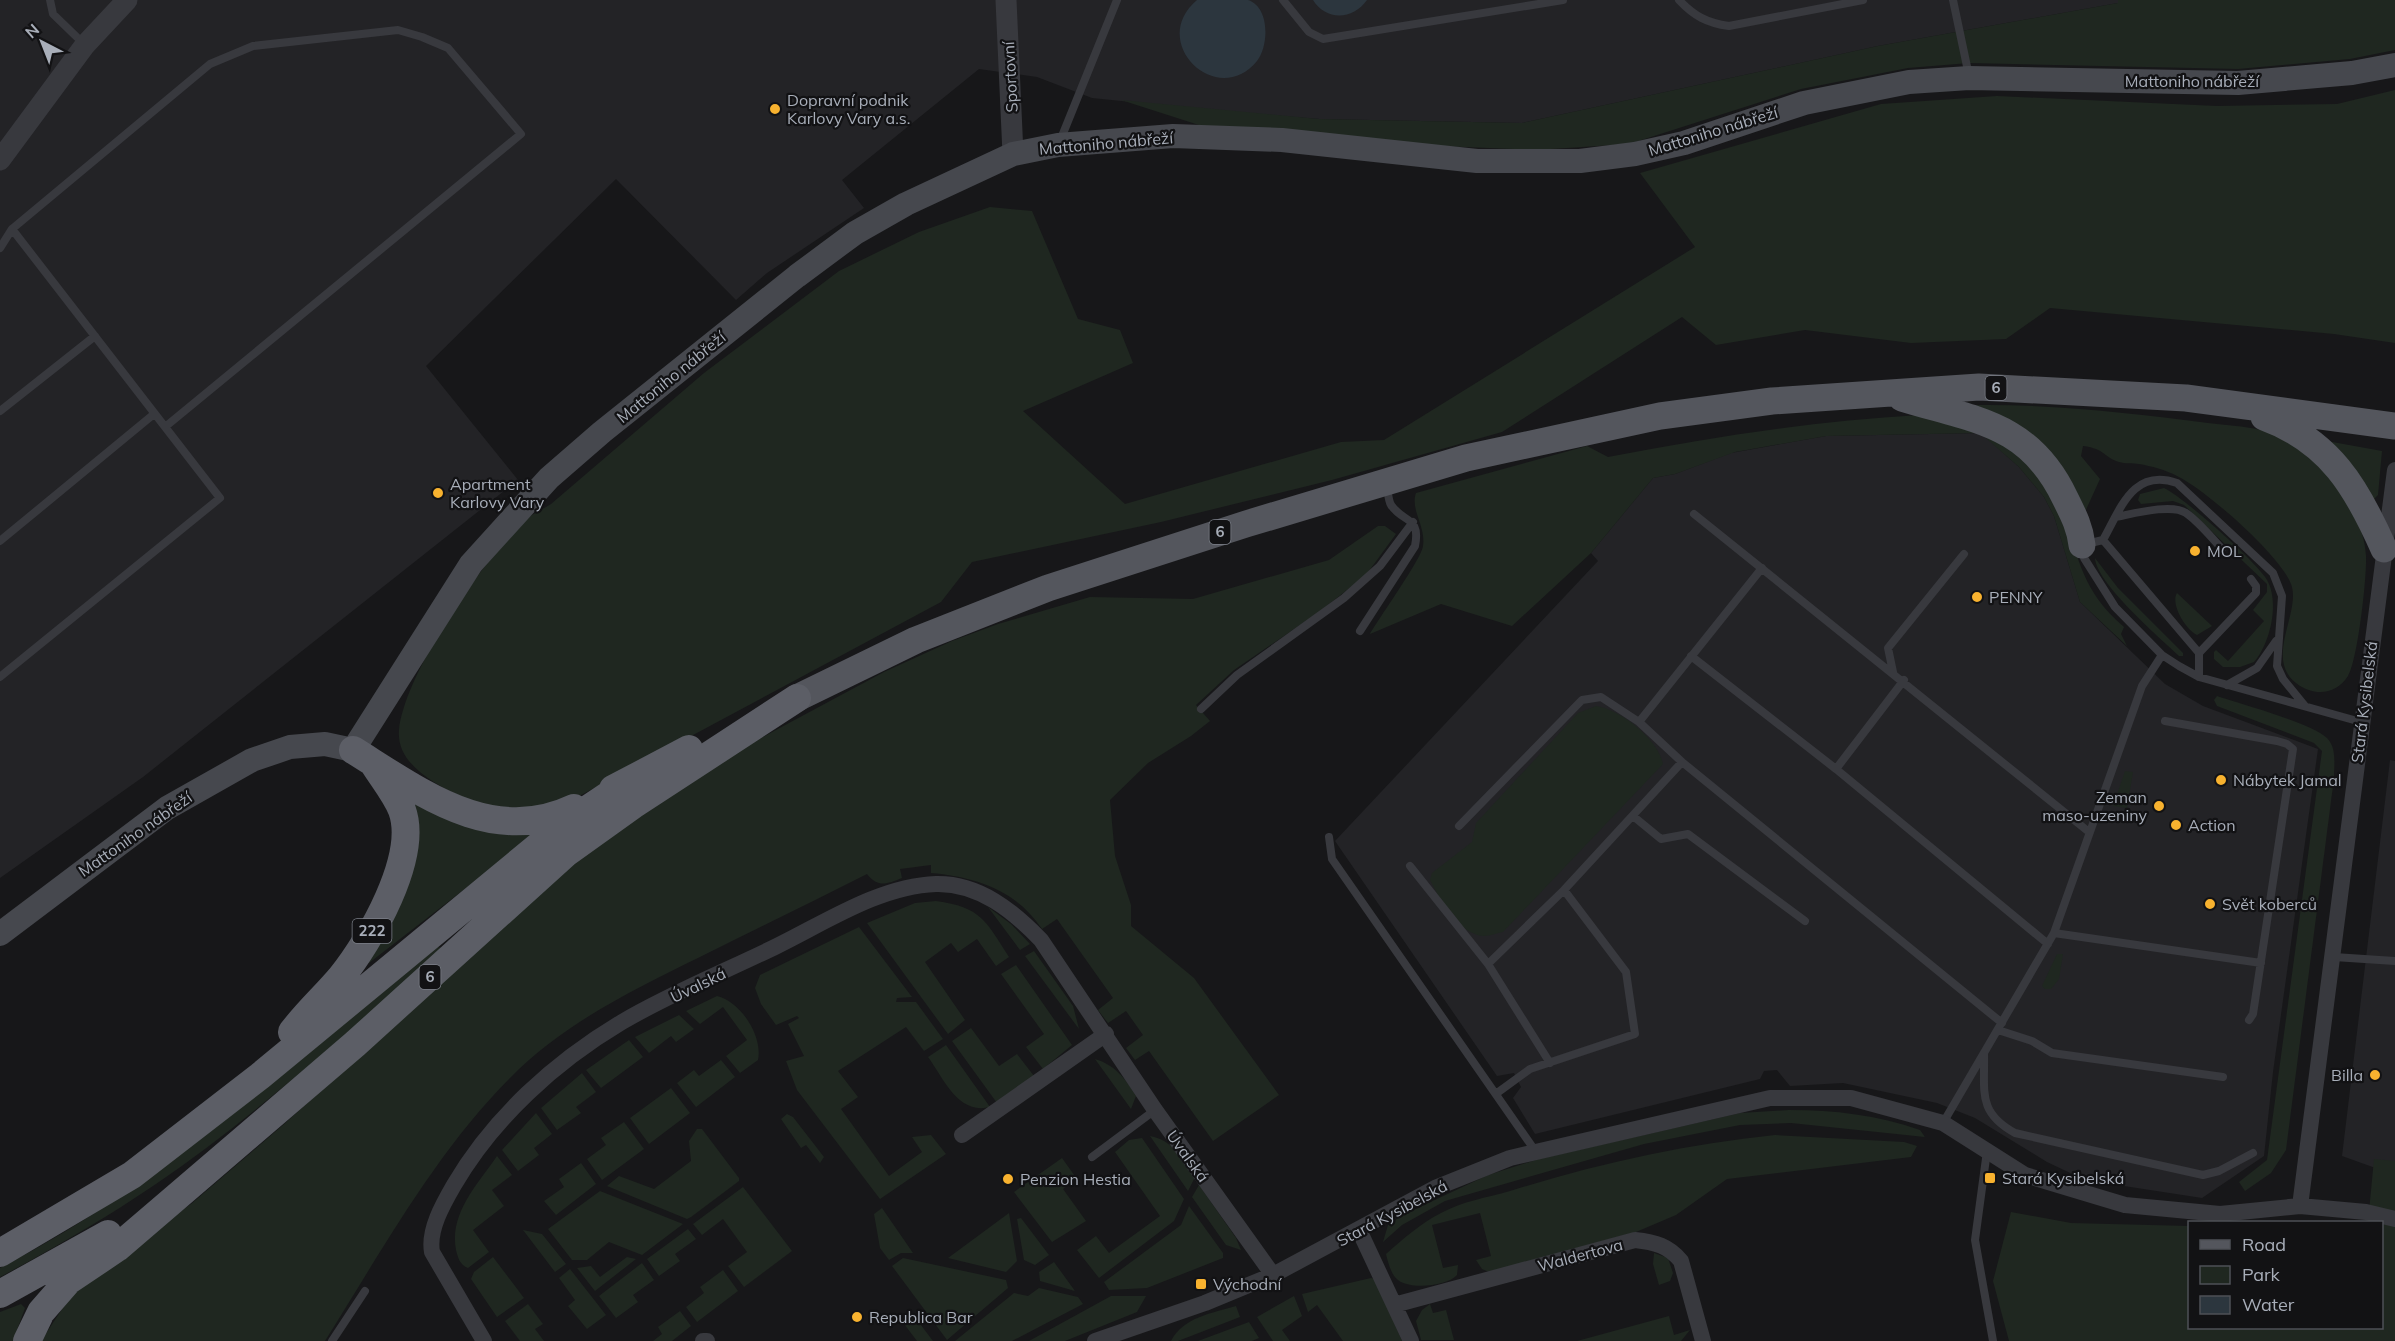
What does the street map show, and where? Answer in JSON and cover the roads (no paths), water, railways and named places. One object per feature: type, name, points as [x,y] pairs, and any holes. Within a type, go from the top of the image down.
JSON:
[{"type":"highway","name":"6","points":[[0,1253],[132,1175],[260,1076],[564,825],[630,781],[720,732],[797,698]]},
{"type":"highway","name":"6","points":[[0,1294],[116,1230],[229,1151],[355,1044],[566,854],[633,805],[797,698]]},
{"type":"highway","points":[[363,756],[452,808],[482,819],[514,822],[552,818],[630,781]]},
{"type":"highway","name":"222","points":[[260,1076],[297,1025],[341,976],[371,934],[392,891],[404,851],[402,811],[363,756]]},
{"type":"highway","points":[[27,1341],[41,1312],[68,1281],[117,1248],[229,1151]]},
{"type":"main road","name":"Mattoniho nábřeží","points":[[0,934],[167,808],[252,760],[290,747],[325,744],[363,756],[471,564],[549,478],[611,424],[797,276],[855,233],[906,204],[1012,154],[1058,145],[1173,136],[1282,140],[1477,161],[1580,161],[1635,154],[1684,143],[1804,103],[1909,82],[1969,78],[2238,83],[2352,73],[2395,65]]},
{"type":"main road","name":"6","points":[[797,698],[916,640],[1048,588],[1466,458],[1660,416],[1772,401],[1978,387],[2032,388],[2186,398],[2395,426]]},
{"type":"main road","points":[[1883,393],[1967,415],[2019,440],[2039,457],[2055,476],[2080,527],[2093,543]]},
{"type":"main road","points":[[2232,405],[2275,421],[2313,442],[2345,475],[2389,541]]},
{"type":"street","points":[[0,160],[85,45],[127,0]]},
{"type":"street","name":"Sportovní","points":[[1006,0],[1012,154]]},
{"type":"street","name":"Stará Kysibelská","points":[[1095,1341],[1137,1335],[1273,1275],[1435,1188],[1510,1158],[1770,1098],[1851,1098],[1943,1123],[2025,1175],[2125,1205],[2220,1214],[2300,1206],[2334,957],[2361,722],[2389,541],[2395,470]]},
{"type":"street","name":"Úvalská","points":[[484,1341],[432,1252],[430,1242],[442,1205],[478,1149],[526,1095],[557,1068],[623,1022],[879,897],[910,886],[939,884],[964,888],[983,895],[1022,921],[1041,940],[1155,1110],[1273,1275]]},
{"type":"street","points":[[962,1135],[1106,1034]]},
{"type":"street","points":[[2300,1206],[2366,1212],[2395,1219]]},
{"type":"street","points":[[1359,1230],[1411,1341]]},
{"type":"street","name":"Waldertova","points":[[1394,1305],[1635,1240],[1649,1241],[1674,1252],[1681,1261],[1703,1341]]},
{"type":"lane","points":[[50,0],[53,14],[85,45]]},
{"type":"lane","points":[[1058,145],[1117,0]]},
{"type":"lane","points":[[1283,0],[1309,32],[1323,39],[1563,0]]},
{"type":"lane","points":[[1679,0],[1693,15],[1712,24],[1729,26],[1863,0]]},
{"type":"lane","points":[[1953,0],[1969,78]]},
{"type":"lane","points":[[0,248],[12,229],[210,64],[253,46],[398,30],[448,48],[521,134],[165,427]]},
{"type":"lane","points":[[0,677],[220,498],[12,229]]},
{"type":"lane","points":[[0,411],[95,336]]},
{"type":"lane","points":[[0,541],[154,414]]},
{"type":"lane","points":[[2305,706],[2287,684],[2277,666],[2277,640],[2282,596],[2273,573],[2178,483],[2163,478],[2152,479],[2133,489],[2116,517],[2093,543],[2084,558],[2115,607],[2162,655],[2199,677],[2361,722]]},
{"type":"lane","points":[[1360,631],[1415,546],[1418,534],[1413,522],[1391,505],[1386,481]]},
{"type":"lane","points":[[2116,517],[2153,511],[2184,511],[2222,549]]},
{"type":"lane","points":[[1694,514],[1904,680],[2089,832]]},
{"type":"lane","points":[[1201,709],[1237,675],[1344,598],[1380,566],[1413,522]]},
{"type":"lane","points":[[2093,543],[2199,653]]},
{"type":"lane","points":[[1893,672],[1888,648],[1964,555]]},
{"type":"lane","points":[[1639,722],[1762,568]]},
{"type":"lane","points":[[2199,677],[2199,653],[2256,592],[2252,579]]},
{"type":"lane","points":[[2227,685],[2257,668],[2277,640]]},
{"type":"lane","points":[[1943,1123],[2054,933],[2142,686],[2162,655]]},
{"type":"lane","points":[[1691,656],[1836,769],[2048,944]]},
{"type":"lane","points":[[1836,769],[1904,680]]},
{"type":"lane","points":[[1459,826],[1582,700],[1601,698],[1639,722],[1682,762],[2000,1027],[2052,1053],[2223,1077]]},
{"type":"lane","points":[[2165,721],[2277,741],[2293,749],[2253,1014],[2249,1020]]},
{"type":"lane","points":[[1488,964],[1564,890],[1682,762]]},
{"type":"lane","points":[[1633,816],[1661,839],[1688,834],[1805,921]]},
{"type":"lane","points":[[1329,837],[1332,859],[1536,1152]]},
{"type":"lane","points":[[1410,866],[1488,964],[1550,1063]]},
{"type":"lane","points":[[1497,1093],[1530,1069],[1635,1034],[1626,972],[1564,890]]},
{"type":"lane","points":[[2054,933],[2261,963]]},
{"type":"lane","points":[[2334,957],[2395,961]]},
{"type":"lane","points":[[1984,1053],[1985,1098],[1989,1111],[1996,1122],[2015,1133],[2203,1175],[2219,1171],[2253,1153]]},
{"type":"lane","points":[[1092,1157],[1155,1110]]},
{"type":"lane","points":[[1987,1151],[1975,1240],[1993,1341]]},
{"type":"lane","points":[[332,1341],[365,1291]]},
{"type":"water","points":[[1197,0],[1248,0],[1260,10],[1264,18],[1264,46],[1257,61],[1241,74],[1224,78],[1207,74],[1193,65],[1183,51],[1180,34],[1184,17]]},
{"type":"water","points":[[1313,0],[1367,0],[1361,7],[1347,14],[1332,15],[1318,7]]},
{"type":"place","name":"Dopravní podnik Karlovy Vary a.s.","points":[[775,109]]},
{"type":"place","name":"Apartment Karlovy Vary","points":[[438,493]]},
{"type":"place","name":"MOL","points":[[2195,551]]},
{"type":"place","name":"PENNY","points":[[1977,597]]},
{"type":"place","name":"Nábytek Jamal","points":[[2221,780]]},
{"type":"place","name":"Zeman maso-uzeniny","points":[[2159,806]]},
{"type":"place","name":"Action","points":[[2176,825]]},
{"type":"place","name":"Svět koberců","points":[[2210,904]]},
{"type":"place","name":"Billa","points":[[2375,1075]]},
{"type":"place","name":"Stará Kysibelská","points":[[1990,1178]]},
{"type":"place","name":"Penzion Hestia","points":[[1008,1179]]},
{"type":"place","name":"Východní","points":[[1201,1284]]},
{"type":"place","name":"Republica Bar","points":[[857,1317]]}]
